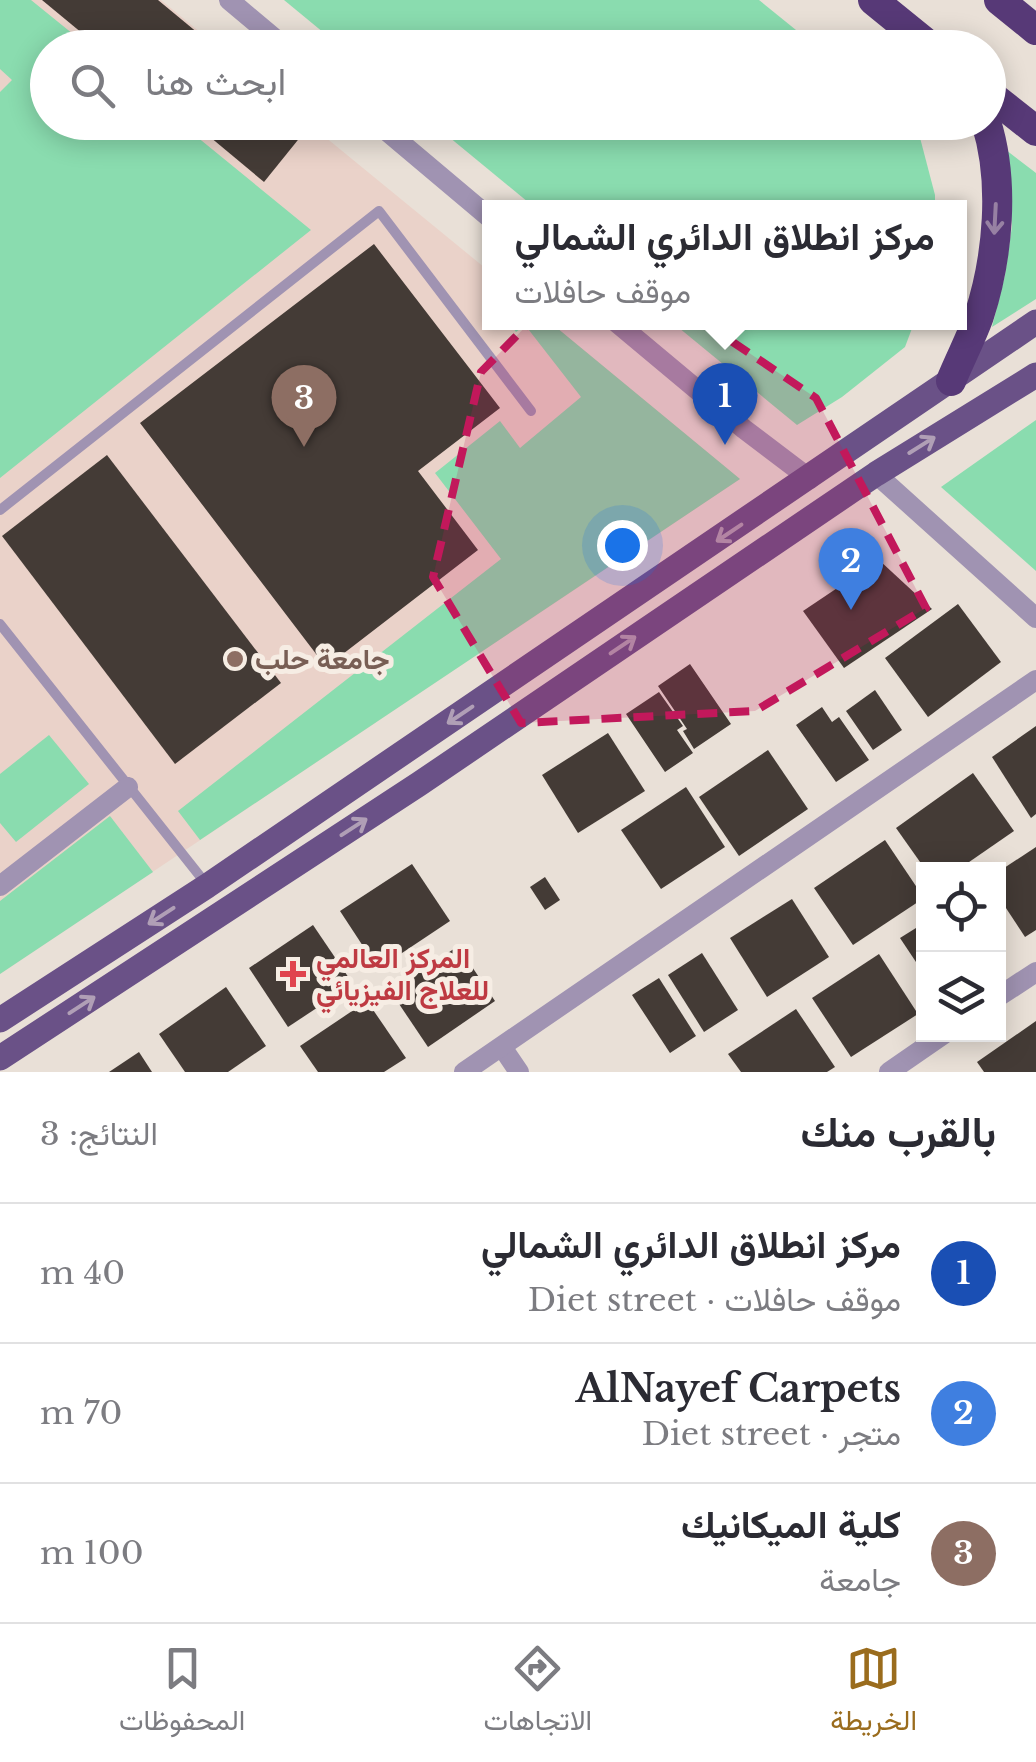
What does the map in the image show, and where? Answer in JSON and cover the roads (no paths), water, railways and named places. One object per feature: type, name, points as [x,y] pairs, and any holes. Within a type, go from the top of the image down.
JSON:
[{"type":"highway","points":[[874,0],[910,30]]},
{"type":"highway","points":[[999,0],[1036,30]]},
{"type":"highway","points":[[1006,108],[1036,131]]},
{"type":"highway","points":[[951,381],[979,315],[994,246],[996,184],[989,140]]},
{"type":"main road","points":[[0,1020],[208,886],[951,381],[1030,333]]},
{"type":"main road","points":[[0,1058],[419,784],[876,474],[1036,375]]},
{"type":"street","points":[[229,0],[265,30]]},
{"type":"street","points":[[397,140],[482,211]]},
{"type":"street","points":[[626,330],[810,479]]},
{"type":"street","points":[[876,474],[1036,618]]},
{"type":"street","points":[[464,1072],[1036,680]]},
{"type":"street","points":[[0,886],[128,788]]},
{"type":"street","points":[[1006,993],[1036,972]]},
{"type":"street","points":[[889,1072],[932,1042]]},
{"type":"street","points":[[502,1047],[519,1072]]},
{"type":"lane","points":[[0,510],[378,211],[531,411]]},
{"type":"lane","points":[[0,624],[208,886]]},
{"type":"place","name":"مركز انطلاق الدائري الشمالي","points":[[725,445]]},
{"type":"place","name":"كلية الميكانيك","points":[[304,447]]},
{"type":"place","name":"AlNayef Carpets","points":[[851,610]]},
{"type":"place","name":"جامعة حلب","points":[[235,659]]},
{"type":"place","name":"المركز العالمي للعلاج الفيزيائي","points":[[293,974]]}]
